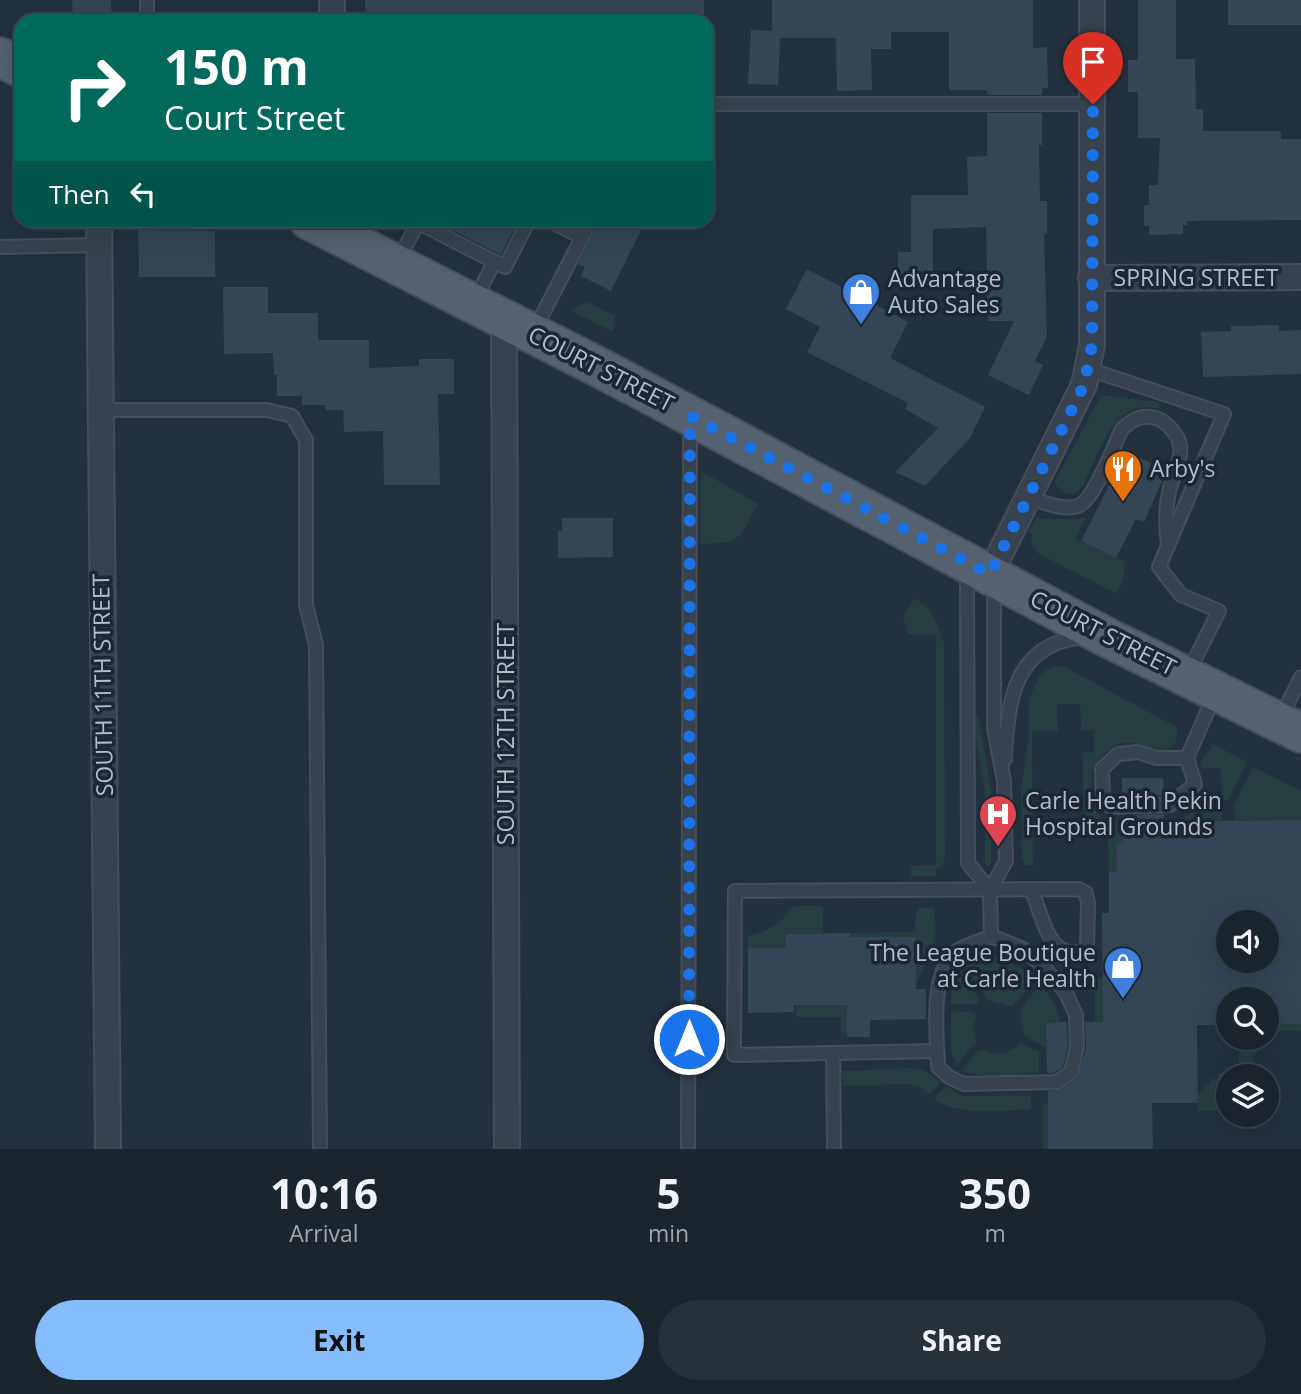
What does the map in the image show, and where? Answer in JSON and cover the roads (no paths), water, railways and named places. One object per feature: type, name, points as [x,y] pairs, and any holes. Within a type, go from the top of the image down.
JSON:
[{"type":"main road","name":"COURT STREET","points":[[330,228],[395,265],[690,416],[1104,635],[1290,728]]},
{"type":"street","points":[[984,571],[1028,496],[1084,385],[1088,369],[1092,345],[1092,0]]},
{"type":"street","name":"SOUTH 11TH STREET","points":[[99,228],[108,1149]]},
{"type":"street","name":"SPRING STREET","points":[[1091,278],[1301,277]]},
{"type":"street","name":"SOUTH 12TH STREET","points":[[503,319],[508,1149]]},
{"type":"lane","points":[[714,104],[1093,104]]},
{"type":"lane","points":[[395,265],[413,228]]},
{"type":"lane","points":[[428,228],[505,267],[525,228]]},
{"type":"lane","points":[[564,228],[582,237]]},
{"type":"lane","points":[[503,319],[582,237],[587,228]]},
{"type":"lane","points":[[0,247],[99,245]]},
{"type":"lane","points":[[494,262],[503,319]]},
{"type":"lane","points":[[1088,369],[1224,414],[1159,567],[1181,595],[1219,611],[1187,758],[1195,784],[1170,806],[1111,807],[1102,796],[1102,769],[1118,754],[1138,752],[1156,758],[1187,758]]},
{"type":"lane","points":[[101,410],[267,410],[292,416],[306,440],[306,605],[316,645],[320,1149]]},
{"type":"lane","points":[[688,1149],[690,416]]},
{"type":"lane","points":[[1028,496],[1059,506],[1077,506],[1088,499],[1122,429],[1131,420],[1143,416],[1158,419],[1171,427],[1179,438],[1181,452],[1169,490],[1165,518],[1168,546]]},
{"type":"lane","points":[[984,571],[994,727],[1004,780]]},
{"type":"lane","points":[[984,571],[968,863],[990,890]]},
{"type":"lane","points":[[991,936],[990,890],[1006,861],[1006,741],[1019,677],[1033,656],[1053,642],[1104,635]]},
{"type":"lane","points":[[1290,728],[1301,677]]},
{"type":"lane","points":[[937,1051],[734,1055],[735,891],[1078,889],[1086,893],[1088,903],[1087,950],[1066,951],[1048,937],[1040,908],[1031,890]]},
{"type":"lane","points":[[991,936],[1023,949],[1046,969],[1066,993],[1076,1015],[1077,1046],[1071,1072],[1057,1082],[964,1084],[949,1077],[938,1067],[937,1001],[941,972],[953,954],[991,936]]},
{"type":"lane","points":[[833,1053],[834,1149]]},
{"type":"place","name":"Advantage Auto Sales","points":[[861,326]]},
{"type":"place","name":"Arby's","points":[[1123,503]]},
{"type":"place","name":"Carle Health Pekin Hospital Grounds","points":[[998,848]]},
{"type":"place","name":"The League Boutique at Carle Health","points":[[1123,1000]]}]
